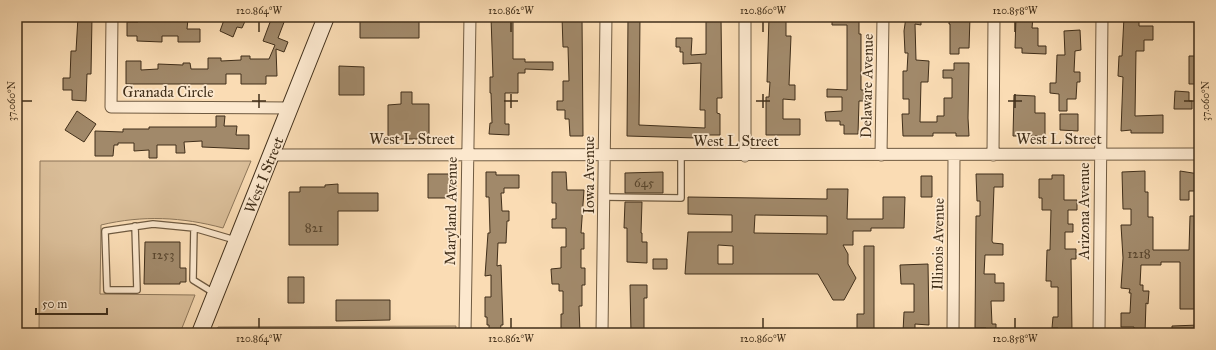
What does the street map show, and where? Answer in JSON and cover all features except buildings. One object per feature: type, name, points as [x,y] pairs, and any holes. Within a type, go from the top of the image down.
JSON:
[{"type":"street","name":"Granada Circle","points":[[112,17],[111,107],[291,108]]},
{"type":"street","name":"West I Street","points":[[200,333],[238,241],[326,17]]},
{"type":"street","name":"Maryland Avenue","points":[[465,333],[470,17]]},
{"type":"street","name":"Iowa Avenue","points":[[602,333],[606,17]]},
{"type":"street","points":[[744,156],[745,17]]},
{"type":"street","name":"Delaware Avenue","points":[[881,155],[883,17]]},
{"type":"street","points":[[993,155],[994,17]]},
{"type":"street","name":"Arizona Avenue","points":[[1098,333],[1099,154],[1102,17]]},
{"type":"street","name":"West L Street","points":[[272,155],[604,153],[681,156],[1199,154]]},
{"type":"street","name":"Illinois Avenue","points":[[953,333],[954,155]]},
{"type":"lane","points":[[604,197],[681,198],[681,156]]},
{"type":"lane","points":[[135,226],[136,290],[107,290],[105,231],[135,226],[152,224],[194,228],[238,241]]},
{"type":"lane","points":[[194,228],[193,280],[216,294]]},
{"type":"shaded area","points":[[40,161],[251,161],[223,228],[193,221],[162,219],[132,220],[101,225],[100,294],[195,295],[180,333],[39,333]]},
{"type":"shaded area","points":[[456,326],[455,333],[215,333],[218,327]]}]
